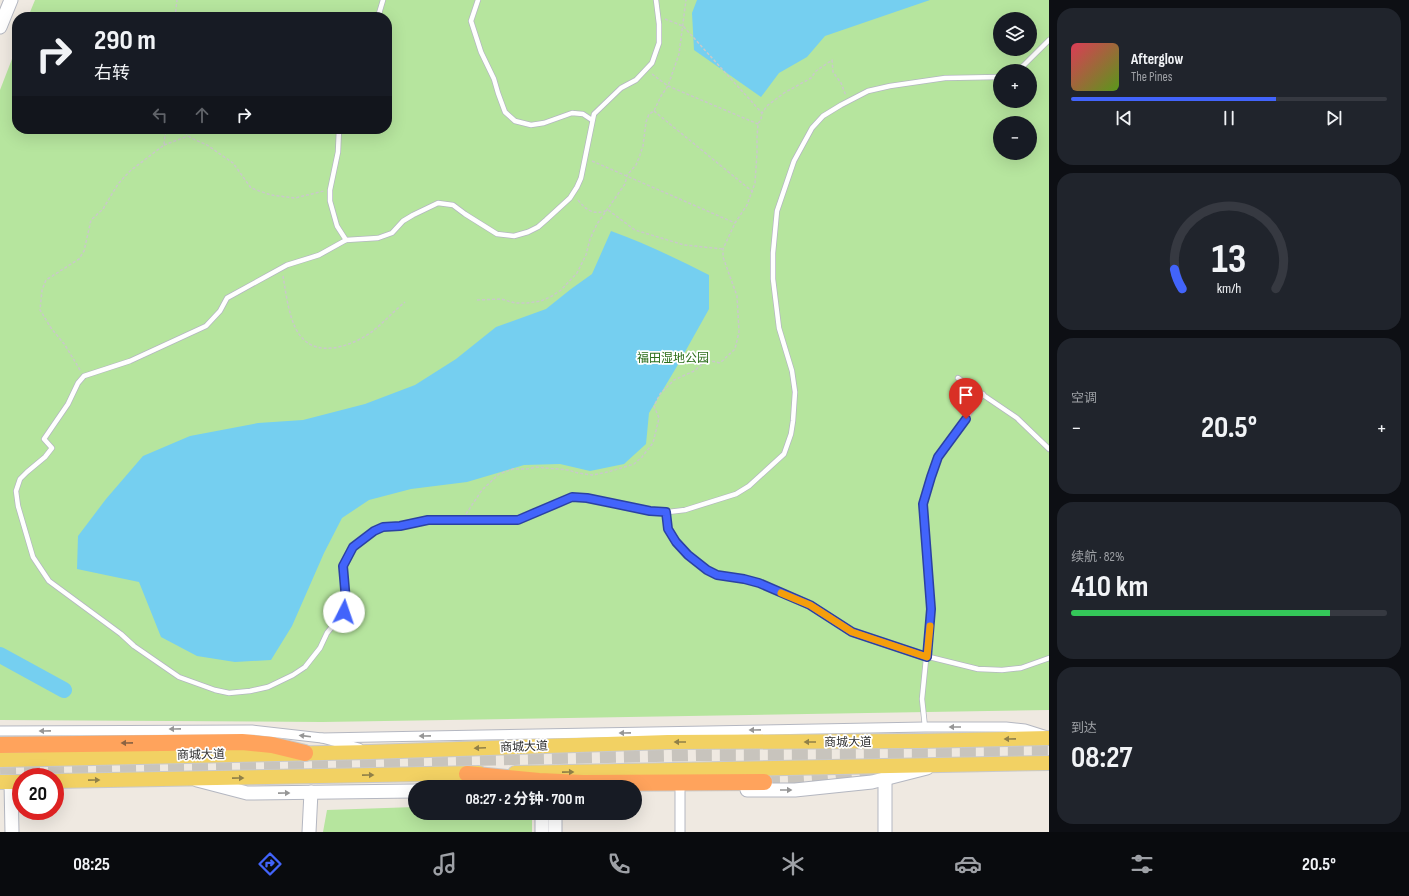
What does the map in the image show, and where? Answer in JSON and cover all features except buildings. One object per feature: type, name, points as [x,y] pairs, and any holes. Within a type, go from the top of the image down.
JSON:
[{"type":"highway","points":[[0,745],[242,742],[272,745],[305,753]]},
{"type":"highway","points":[[467,774],[554,782],[764,782]]},
{"type":"main road","name":"商城大道","points":[[0,760],[370,752],[668,742],[921,741],[1049,738]]},
{"type":"main road","name":"商城大道","points":[[64,781],[1049,763]]},
{"type":"street","points":[[0,27],[11,0]]},
{"type":"street","points":[[0,731],[227,729],[252,730],[322,738],[925,727],[1006,727],[1025,729],[1049,738]]},
{"type":"street","points":[[322,738],[370,752]]},
{"type":"street","points":[[642,791],[795,790],[872,782],[941,765]]},
{"type":"street","points":[[191,779],[247,793],[408,791]]},
{"type":"street","points":[[884,779],[885,832]]},
{"type":"street","points":[[11,782],[12,832]]},
{"type":"street","points":[[680,790],[680,832]]},
{"type":"street","points":[[308,832],[311,792]]},
{"type":"street","points":[[542,820],[542,832]]},
{"type":"street","points":[[555,820],[555,832]]},
{"type":"lane","points":[[379,12],[383,0]]},
{"type":"lane","points":[[478,0],[471,21],[480,52],[494,79],[505,112],[515,121],[531,125],[544,123],[572,113],[583,114],[592,120]]},
{"type":"lane","points":[[656,0],[659,43],[652,63],[636,80],[621,88],[594,114],[581,178],[574,193],[538,227],[514,236],[497,234],[453,205],[438,203],[413,215],[392,233],[378,238],[346,240],[319,255],[287,265],[227,298],[220,312],[206,326],[130,361],[84,376],[78,383],[68,404],[44,439],[52,448],[45,457],[20,479],[16,491],[18,506],[28,544],[33,557],[49,581],[121,634],[134,646],[178,677],[215,690],[229,693],[262,689],[293,675],[305,667],[313,658],[320,648],[327,633],[344,612],[346,601],[343,566],[353,547],[374,531],[383,527],[400,526],[428,520],[518,520],[572,497],[587,498],[650,511],[666,512],[685,510],[736,494],[749,486],[784,454],[791,434],[795,392],[792,371],[779,328],[773,279],[773,253],[777,211],[794,161],[812,128],[823,116],[868,91],[890,86],[945,78],[993,77]]},
{"type":"lane","points":[[1025,64],[1049,40]]},
{"type":"lane","points":[[339,134],[338,152],[330,190],[333,215],[337,226],[346,240]]},
{"type":"lane","points":[[958,378],[1017,418],[1049,450]]},
{"type":"lane","points":[[925,727],[922,700],[931,609],[923,504],[938,457],[983,394]]},
{"type":"lane","points":[[666,512],[668,529],[676,542],[692,560],[707,570],[717,575],[759,583],[810,605],[852,632],[927,657],[987,670],[1021,668],[1049,658]]},
{"type":"path","points":[[176,12],[177,0]]},
{"type":"path","points":[[477,300],[501,299],[515,303],[541,301],[561,290],[577,273],[586,255],[590,239],[597,224],[625,184],[627,175],[636,165],[646,136],[646,122],[649,114],[654,111],[661,96],[668,86],[679,54],[686,0]]},
{"type":"path","points":[[658,16],[683,26],[762,113]]},
{"type":"path","points":[[462,520],[482,490],[499,474],[513,469],[527,469],[536,467],[592,474],[634,464],[642,457],[653,443],[657,432],[659,418],[654,406],[660,394],[674,380],[694,371],[707,360],[720,363],[735,349],[739,332],[737,296],[724,257],[723,249],[735,223],[744,210],[753,192],[757,167],[758,124],[762,113],[768,105],[784,93],[811,78],[816,71],[832,60],[833,72],[841,83],[848,102]]},
{"type":"path","points":[[646,70],[668,86],[758,124]]},
{"type":"path","points":[[654,111],[753,192]]},
{"type":"path","points":[[164,145],[166,134]]},
{"type":"path","points":[[84,376],[65,345],[51,328],[40,310],[42,290],[46,280],[79,259],[84,251],[91,220],[103,209],[118,184],[130,171],[164,145],[188,136],[207,145],[233,164],[252,188],[271,195],[295,198],[330,190]]},
{"type":"path","points":[[585,158],[735,223]]},
{"type":"path","points":[[574,193],[578,201],[587,210],[596,213],[608,210]]},
{"type":"path","points":[[608,210],[635,230],[684,245],[723,249]]},
{"type":"path","points":[[281,268],[296,330],[306,342],[318,348],[335,349],[356,341],[383,323],[405,302]]},
{"type":"green space","name":"福田湿地公园","points":[[35,0],[1049,0],[1049,710],[322,722],[0,720],[0,90],[12,59],[12,134],[392,134],[392,12],[30,12]]},
{"type":"green space","points":[[408,807],[408,820],[532,820],[532,832],[323,832],[327,810]]},
{"type":"water","points":[[697,0],[930,0],[825,36],[807,57],[779,73],[761,97],[694,50],[692,13]]},
{"type":"water","points":[[611,231],[649,246],[709,275],[709,309],[649,413],[646,444],[624,464],[590,471],[560,464],[524,465],[467,482],[411,489],[369,500],[342,518],[324,553],[292,626],[271,660],[235,662],[197,656],[161,637],[139,582],[77,569],[78,536],[106,499],[143,456],[190,436],[258,423],[303,420],[365,404],[415,385],[456,359],[496,327],[546,309],[592,274]]},
{"type":"waterway","points":[[0,655],[64,690]]},
{"type":"tunnel","points":[[0,768],[701,753],[1049,752]]},
{"type":"tunnel","points":[[764,782],[830,779],[895,770]]},
{"type":"slow traffic","points":[[781,593],[810,605],[852,632],[889,644],[913,654],[927,657],[930,626]]},
{"type":"route","points":[[344,612],[346,601],[343,566],[353,547],[374,531],[383,527],[400,526],[428,520],[518,520],[559,504],[572,497],[587,498],[627,507],[666,512],[668,529],[676,542],[697,564],[707,570],[717,575],[759,583],[779,593],[810,605],[852,632],[889,644],[913,654],[927,657],[931,609],[923,504],[938,457],[966,419]]}]
